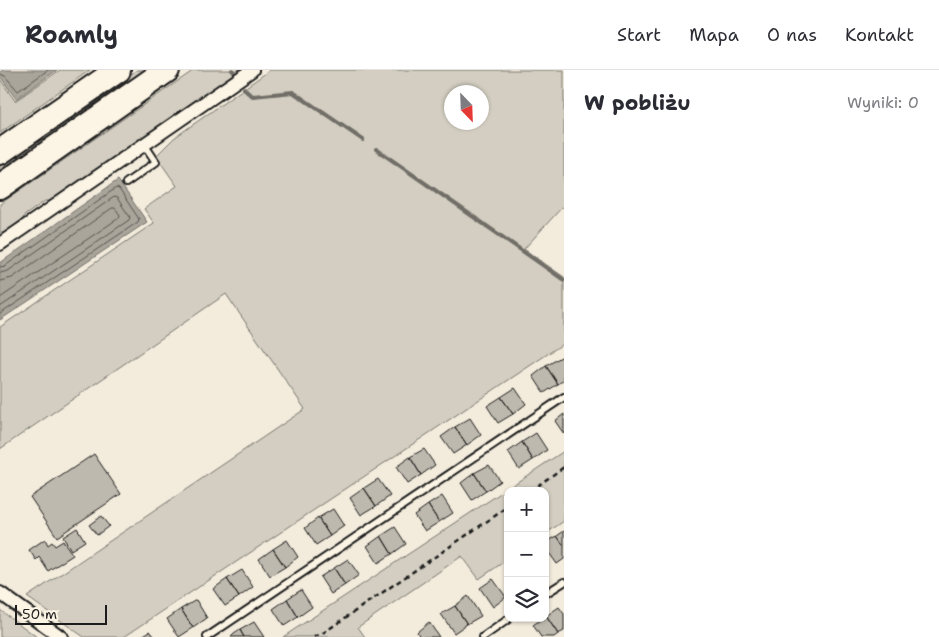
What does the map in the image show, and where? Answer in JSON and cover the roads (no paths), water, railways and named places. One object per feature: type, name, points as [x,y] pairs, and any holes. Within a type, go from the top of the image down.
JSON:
[{"type":"highway","points":[[0,152],[118,70]]},
{"type":"highway","points":[[0,187],[167,70]]},
{"type":"street","points":[[0,244],[252,70]]},
{"type":"street","points":[[0,593],[60,637]]},
{"type":"lane","points":[[126,183],[156,162],[144,144]]},
{"type":"lane","points":[[207,637],[564,397]]},
{"type":"lane","points":[[549,591],[564,582]]},
{"type":"lane","points":[[483,637],[504,622]]},
{"type":"water","points":[[3,70],[57,70],[16,99],[0,76],[0,72]]},
{"type":"water","points":[[118,180],[147,222],[0,320],[0,263]]},
{"type":"waterway","points":[[244,88],[253,96],[293,92],[363,140]]},
{"type":"waterway","points":[[376,149],[564,280]]}]
